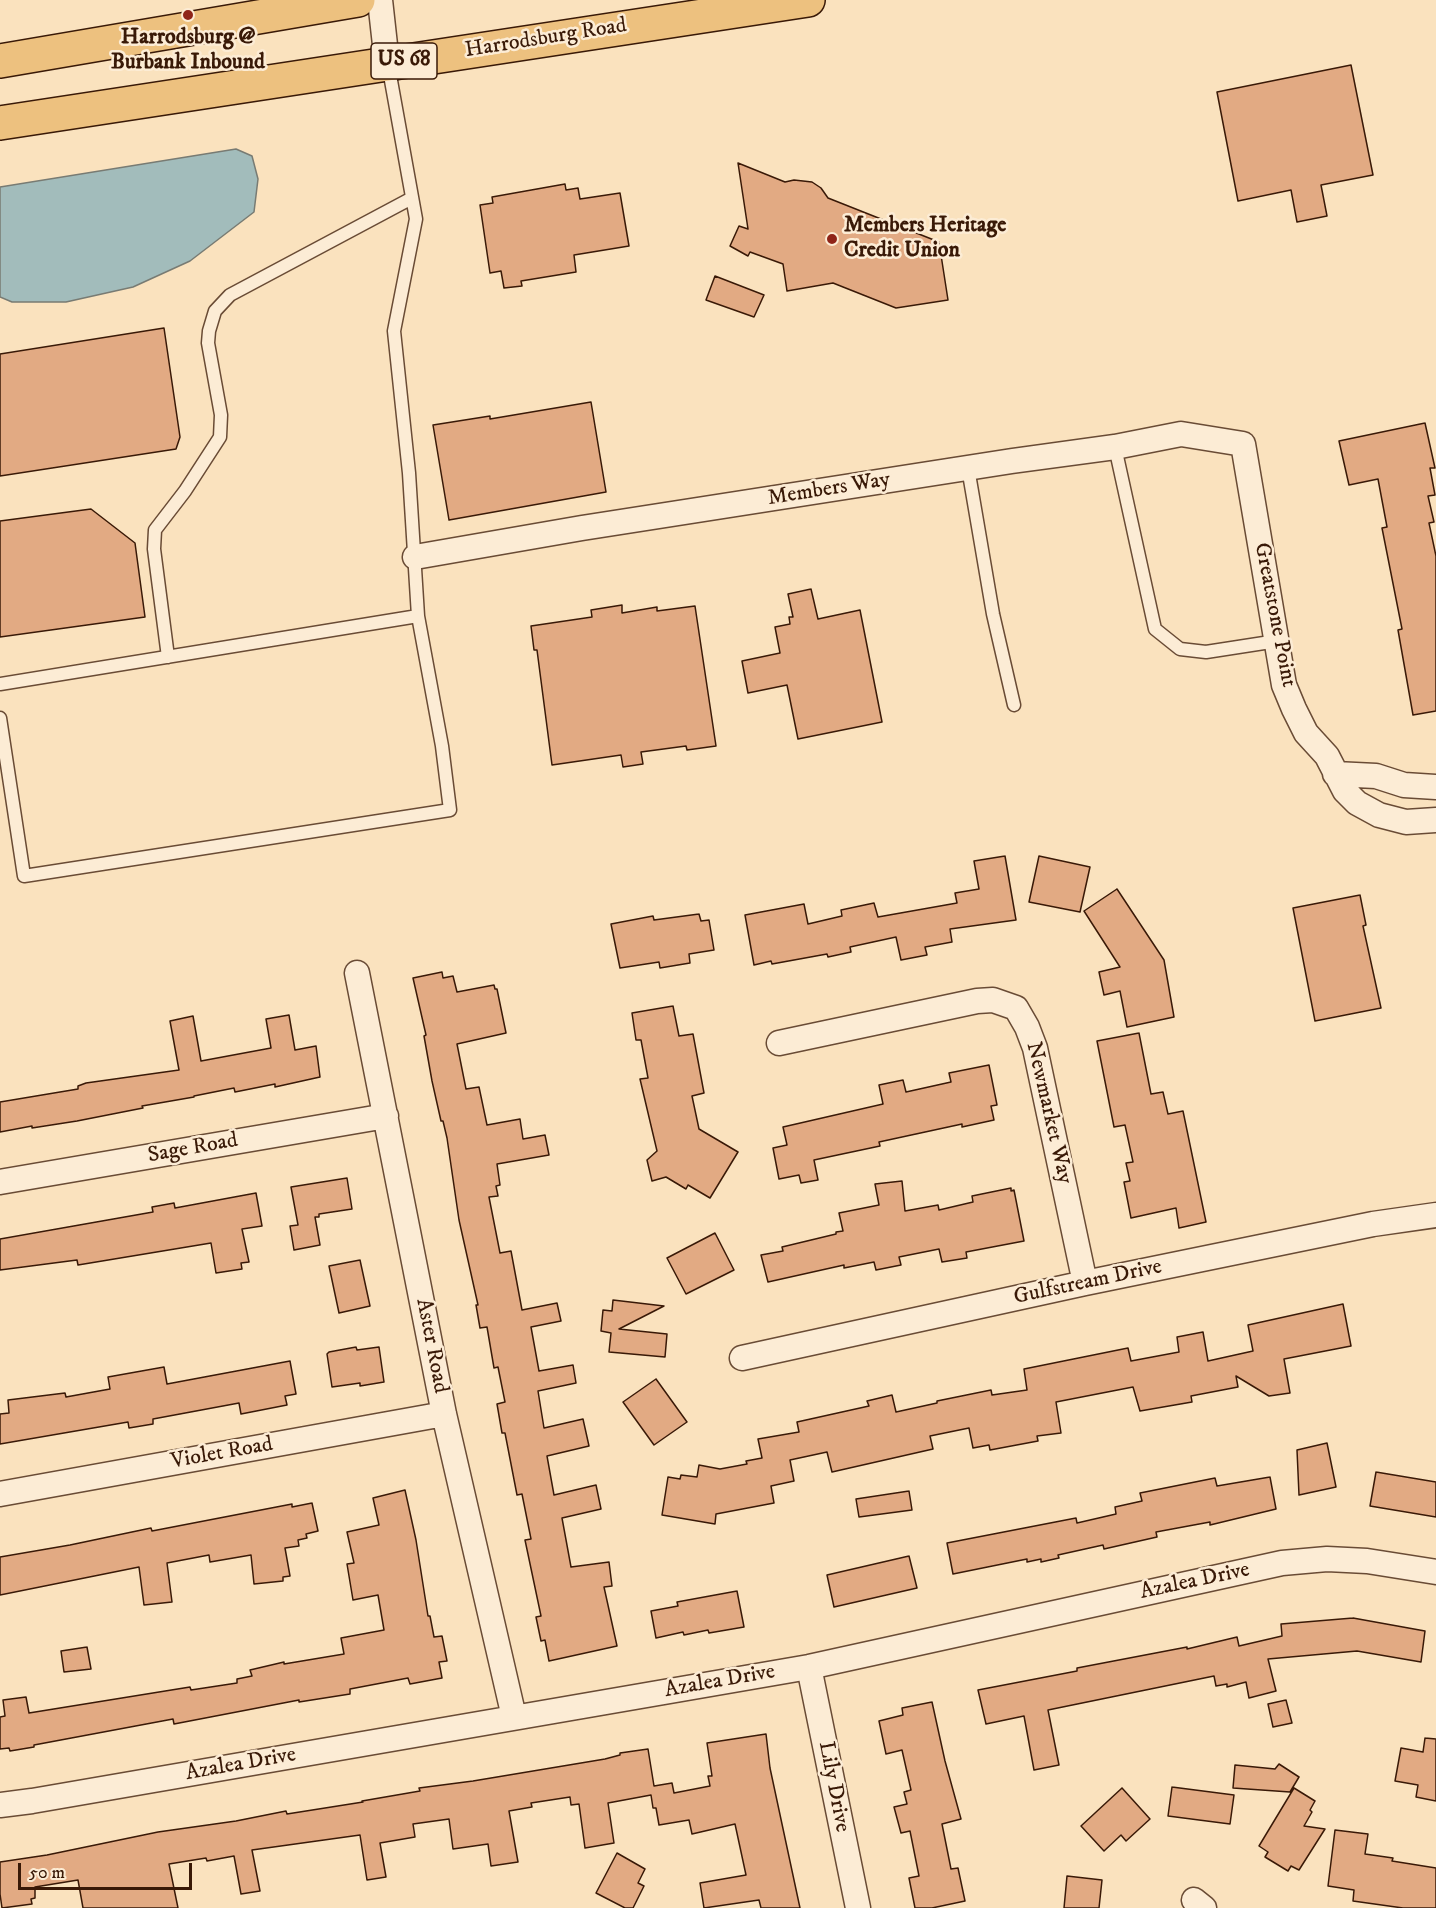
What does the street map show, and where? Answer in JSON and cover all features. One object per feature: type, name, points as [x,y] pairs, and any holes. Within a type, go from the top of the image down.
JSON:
[{"type":"main road","points":[[0,61],[358,0]]},
{"type":"main road","name":"Harrodsburg Road","points":[[0,123],[806,0]]},
{"type":"street","points":[[380,0],[387,63]]},
{"type":"street","name":"Members Way","points":[[415,557],[582,528],[1115,447],[1181,434],[1243,444]]},
{"type":"street","name":"Greatstone Point","points":[[1243,444],[1284,685],[1293,709],[1306,733],[1327,756],[1345,791],[1357,804],[1379,815],[1406,822],[1436,820]]},
{"type":"street","points":[[1335,774],[1376,776],[1404,785],[1436,787]]},
{"type":"street","name":"Aster Road","points":[[357,973],[444,1414],[514,1717]]},
{"type":"street","name":"Newmarket Way","points":[[779,1043],[977,1001],[993,1000],[1016,1008],[1035,1048],[1085,1283]]},
{"type":"street","name":"Sage Road","points":[[0,1182],[386,1116]]},
{"type":"street","name":"Gulfstream Drive","points":[[742,1358],[1085,1283],[1373,1224],[1436,1215]]},
{"type":"street","name":"Violet Road","points":[[0,1494],[444,1414]]},
{"type":"street","name":"Azalea Drive","points":[[0,1805],[809,1667],[1282,1563],[1327,1559],[1367,1561],[1436,1572]]},
{"type":"street","name":"Lily Drive","points":[[809,1667],[858,1908]]},
{"type":"lane","points":[[0,718],[24,876],[450,810],[418,616],[409,473],[394,331],[416,219],[387,63]]},
{"type":"lane","points":[[168,657],[154,549],[155,530],[185,491],[220,436],[221,415],[208,343],[215,311],[230,296],[412,198]]},
{"type":"lane","points":[[1115,447],[1155,629],[1180,649],[1206,652],[1277,641]]},
{"type":"lane","points":[[968,468],[993,614],[1014,705]]},
{"type":"lane","points":[[0,684],[418,616]]},
{"type":"water","points":[[236,149],[252,156],[258,179],[254,212],[190,261],[133,287],[66,302],[12,302],[0,297],[0,187]]},
{"type":"building","points":[[1351,65],[1373,175],[1321,185],[1327,216],[1297,222],[1291,190],[1238,201],[1217,92]]},
{"type":"building","name":"Members Heritage Credit Union","points":[[738,163],[785,182],[794,180],[812,182],[821,188],[828,198],[939,242],[948,300],[896,308],[833,283],[787,291],[783,264],[750,252],[748,256],[730,246],[739,226],[748,229]]},
{"type":"building","points":[[565,184],[566,190],[578,188],[580,199],[620,193],[629,246],[574,255],[576,272],[521,281],[522,286],[504,288],[501,271],[490,273],[480,205],[493,203],[492,197]]},
{"type":"building","points":[[715,276],[764,295],[754,317],[706,300]]},
{"type":"building","points":[[164,328],[180,437],[176,449],[0,476],[0,354]]},
{"type":"building","points":[[591,402],[606,492],[449,520],[433,425],[490,416],[490,419]]},
{"type":"building","points":[[1425,423],[1435,468],[1430,468],[1435,495],[1428,496],[1434,522],[1429,523],[1436,556],[1436,711],[1413,715],[1398,630],[1402,629],[1382,528],[1387,527],[1378,479],[1349,485],[1339,441]]},
{"type":"building","points":[[91,509],[135,543],[145,617],[0,637],[0,521]]},
{"type":"building","points":[[811,589],[818,619],[860,610],[882,722],[798,739],[787,685],[748,693],[742,661],[780,653],[775,627],[790,624],[789,617],[793,617],[788,594]]},
{"type":"building","points":[[622,605],[622,613],[657,607],[657,611],[695,606],[716,746],[687,750],[686,746],[641,752],[643,764],[623,767],[621,755],[552,765],[537,650],[534,650],[531,626],[592,617],[591,610]]},
{"type":"building","points":[[1005,856],[1016,920],[950,929],[952,942],[925,947],[927,955],[901,960],[896,937],[850,947],[851,952],[828,957],[827,954],[754,965],[745,915],[804,904],[808,924],[842,916],[841,910],[874,903],[878,917],[957,903],[955,893],[979,889],[974,861]]},
{"type":"building","points":[[1039,856],[1090,867],[1080,912],[1029,902]]},
{"type":"building","points":[[1117,889],[1164,960],[1174,1017],[1127,1027],[1120,991],[1104,995],[1099,972],[1120,967],[1084,911]]},
{"type":"building","points":[[1360,895],[1366,925],[1363,926],[1381,1008],[1315,1021],[1293,908]]},
{"type":"building","points":[[699,914],[701,921],[709,920],[714,950],[689,954],[690,963],[660,968],[659,962],[620,968],[611,924],[653,916],[654,920]]},
{"type":"building","points":[[442,972],[443,978],[453,976],[457,992],[494,985],[497,989],[506,1033],[457,1044],[466,1089],[479,1087],[487,1125],[520,1119],[523,1139],[545,1135],[549,1155],[497,1164],[500,1185],[496,1186],[498,1196],[489,1197],[500,1253],[511,1251],[522,1310],[557,1303],[561,1321],[531,1327],[539,1371],[573,1365],[576,1383],[538,1391],[544,1428],[583,1419],[589,1446],[547,1456],[554,1495],[596,1485],[601,1509],[562,1518],[571,1567],[609,1562],[612,1586],[604,1587],[617,1646],[549,1661],[545,1640],[541,1641],[536,1617],[541,1616],[525,1540],[531,1539],[522,1494],[517,1495],[497,1404],[505,1402],[498,1367],[494,1368],[487,1327],[480,1328],[476,1305],[478,1305],[459,1220],[447,1138],[432,1081],[424,1036],[426,1035],[413,978]]},
{"type":"building","points":[[673,1006],[679,1036],[693,1034],[704,1093],[692,1096],[699,1129],[738,1152],[710,1198],[688,1185],[686,1189],[666,1177],[652,1181],[647,1160],[657,1151],[640,1079],[648,1078],[641,1040],[636,1040],[632,1013]]},
{"type":"building","points":[[289,1015],[295,1050],[316,1046],[320,1077],[275,1087],[275,1084],[235,1092],[234,1088],[77,1121],[0,1132],[0,1102],[78,1089],[78,1086],[86,1083],[179,1070],[170,1021],[193,1016],[201,1061],[271,1048],[266,1019]]},
{"type":"building","points":[[1139,1033],[1151,1094],[1163,1092],[1168,1114],[1183,1111],[1206,1222],[1179,1228],[1176,1208],[1131,1218],[1124,1182],[1130,1181],[1126,1163],[1133,1162],[1125,1125],[1114,1127],[1097,1041]]},
{"type":"building","points":[[989,1065],[997,1105],[991,1106],[994,1120],[962,1127],[962,1124],[879,1142],[880,1146],[814,1160],[818,1180],[801,1183],[799,1175],[779,1179],[773,1148],[787,1145],[783,1127],[883,1104],[879,1085],[903,1080],[906,1092],[951,1082],[949,1073]]},
{"type":"building","points":[[347,1178],[352,1209],[319,1214],[319,1217],[315,1217],[320,1245],[294,1250],[290,1226],[298,1225],[291,1187]]},
{"type":"building","points":[[902,1181],[905,1211],[938,1205],[939,1210],[973,1202],[972,1196],[1011,1188],[1011,1191],[1014,1190],[1024,1241],[966,1252],[967,1258],[942,1262],[939,1249],[899,1257],[901,1265],[876,1270],[874,1262],[844,1268],[844,1265],[768,1282],[761,1255],[783,1251],[782,1247],[843,1231],[839,1213],[879,1205],[875,1184]]},
{"type":"building","points":[[256,1193],[262,1226],[242,1229],[249,1262],[241,1263],[242,1269],[216,1273],[211,1243],[78,1265],[77,1260],[0,1270],[0,1239],[153,1212],[152,1207],[174,1203],[175,1208]]},
{"type":"building","points":[[715,1233],[734,1270],[686,1294],[667,1258]]},
{"type":"building","points":[[360,1260],[370,1306],[339,1313],[329,1266]]},
{"type":"building","points":[[613,1300],[664,1306],[619,1329],[667,1334],[665,1357],[609,1352],[611,1333],[601,1331],[603,1310],[612,1311]]},
{"type":"building","points":[[1343,1304],[1351,1346],[1284,1359],[1290,1393],[1269,1396],[1236,1376],[1238,1387],[1191,1396],[1192,1402],[1140,1411],[1133,1387],[1056,1402],[1061,1433],[1037,1436],[1038,1441],[990,1450],[989,1445],[973,1448],[969,1428],[930,1436],[933,1449],[832,1472],[827,1452],[790,1460],[794,1481],[771,1486],[774,1503],[716,1514],[715,1524],[662,1515],[668,1477],[680,1479],[681,1475],[697,1477],[699,1465],[720,1469],[747,1464],[746,1461],[762,1458],[758,1439],[799,1432],[797,1422],[869,1406],[867,1401],[892,1395],[896,1412],[991,1390],[992,1395],[1027,1390],[1024,1369],[1128,1348],[1131,1361],[1179,1352],[1177,1337],[1203,1332],[1208,1361],[1253,1351],[1248,1325]]},
{"type":"building","points":[[356,1347],[357,1350],[379,1347],[384,1382],[332,1387],[327,1354]]},
{"type":"building","points":[[290,1361],[296,1394],[285,1396],[287,1405],[241,1414],[239,1403],[153,1419],[153,1424],[129,1428],[128,1422],[0,1444],[0,1414],[9,1413],[8,1400],[65,1393],[66,1397],[110,1389],[108,1377],[164,1367],[167,1384]]},
{"type":"building","points":[[656,1379],[687,1422],[654,1445],[623,1402]]},
{"type":"building","points":[[1327,1443],[1336,1487],[1299,1495],[1297,1450]]},
{"type":"building","points":[[1376,1472],[1436,1482],[1436,1517],[1370,1506]]},
{"type":"building","points":[[1270,1477],[1276,1509],[1210,1525],[1210,1522],[1156,1532],[1157,1537],[1104,1549],[1103,1545],[1058,1555],[1059,1558],[1041,1562],[1041,1559],[1027,1562],[1027,1559],[953,1574],[947,1543],[1076,1518],[1077,1523],[1116,1514],[1115,1507],[1142,1501],[1140,1493],[1215,1478],[1217,1486]]},
{"type":"building","points":[[405,1490],[416,1540],[428,1616],[430,1616],[434,1637],[442,1636],[447,1661],[439,1662],[442,1678],[410,1684],[408,1678],[350,1689],[350,1694],[299,1702],[299,1700],[174,1724],[173,1719],[10,1751],[9,1748],[0,1749],[0,1717],[5,1716],[3,1700],[26,1697],[29,1713],[190,1687],[191,1690],[237,1683],[237,1679],[252,1676],[250,1670],[284,1662],[284,1664],[344,1654],[341,1638],[384,1630],[378,1595],[353,1600],[347,1564],[354,1563],[347,1532],[379,1525],[373,1498]]},
{"type":"building","points":[[909,1491],[912,1510],[859,1517],[856,1499]]},
{"type":"building","points":[[312,1503],[318,1531],[306,1534],[307,1538],[298,1540],[299,1546],[285,1548],[290,1576],[283,1577],[283,1581],[254,1584],[251,1555],[210,1562],[209,1555],[167,1563],[172,1602],[144,1605],[139,1567],[0,1595],[0,1557],[151,1528],[152,1531],[292,1504],[292,1507]]},
{"type":"building","points":[[909,1556],[917,1588],[834,1607],[827,1575]]},
{"type":"building","points":[[737,1591],[744,1627],[709,1633],[708,1630],[684,1635],[683,1632],[656,1638],[651,1611],[678,1606],[677,1602]]},
{"type":"building","points":[[1353,1618],[1425,1631],[1421,1662],[1357,1651],[1268,1659],[1276,1691],[1249,1698],[1246,1682],[1227,1687],[1227,1684],[1216,1686],[1214,1676],[1048,1710],[1059,1765],[1034,1770],[1024,1716],[986,1724],[978,1690],[1237,1637],[1239,1646],[1282,1636],[1281,1624]]},
{"type":"building","points":[[87,1647],[91,1669],[64,1672],[61,1651]]},
{"type":"building","points":[[1286,1700],[1292,1723],[1273,1727],[1268,1704]]},
{"type":"building","points":[[932,1702],[961,1819],[942,1824],[951,1869],[958,1868],[965,1901],[932,1908],[915,1908],[909,1878],[919,1876],[910,1831],[901,1833],[894,1807],[907,1804],[904,1792],[911,1790],[902,1750],[886,1754],[879,1721],[903,1715],[902,1708]]},
{"type":"building","points":[[766,1734],[770,1768],[800,1908],[761,1908],[759,1900],[704,1908],[700,1883],[746,1875],[735,1824],[692,1834],[689,1820],[659,1825],[651,1795],[608,1803],[614,1843],[585,1848],[579,1804],[571,1805],[570,1797],[531,1803],[532,1807],[509,1811],[518,1862],[491,1866],[488,1844],[453,1849],[449,1819],[413,1824],[415,1837],[380,1843],[386,1877],[367,1880],[360,1835],[252,1850],[260,1891],[241,1894],[234,1856],[169,1864],[178,1908],[83,1908],[78,1880],[35,1887],[35,1898],[31,1899],[32,1904],[2,1908],[0,1862],[47,1855],[158,1832],[286,1811],[287,1814],[363,1802],[420,1791],[419,1788],[605,1759],[620,1755],[620,1753],[648,1749],[654,1786],[672,1783],[674,1793],[710,1786],[708,1776],[712,1776],[707,1743]]},
{"type":"building","points":[[1425,1738],[1436,1739],[1436,1801],[1416,1797],[1418,1785],[1395,1781],[1401,1748],[1423,1752]]},
{"type":"building","points":[[1279,1764],[1299,1777],[1290,1792],[1233,1788],[1235,1765],[1275,1769]]},
{"type":"building","points":[[1172,1787],[1234,1795],[1230,1824],[1168,1816]]},
{"type":"building","points":[[1122,1788],[1150,1819],[1126,1841],[1121,1835],[1104,1851],[1081,1826]]},
{"type":"building","points":[[1294,1788],[1315,1801],[1304,1826],[1325,1829],[1299,1870],[1291,1866],[1288,1871],[1265,1857],[1268,1852],[1259,1846]]},
{"type":"building","points":[[1335,1830],[1368,1834],[1365,1854],[1436,1868],[1436,1908],[1403,1908],[1353,1901],[1354,1890],[1328,1886]]},
{"type":"building","points":[[617,1853],[645,1869],[638,1883],[644,1886],[633,1908],[625,1908],[596,1893]]},
{"type":"building","points":[[1067,1876],[1102,1880],[1099,1908],[1064,1908]]},
{"type":"place","name":"Harrodsburg @ Burbank Inbound","points":[[188,15]]},
{"type":"place","name":"Members Heritage Credit Union","points":[[832,239]]}]
